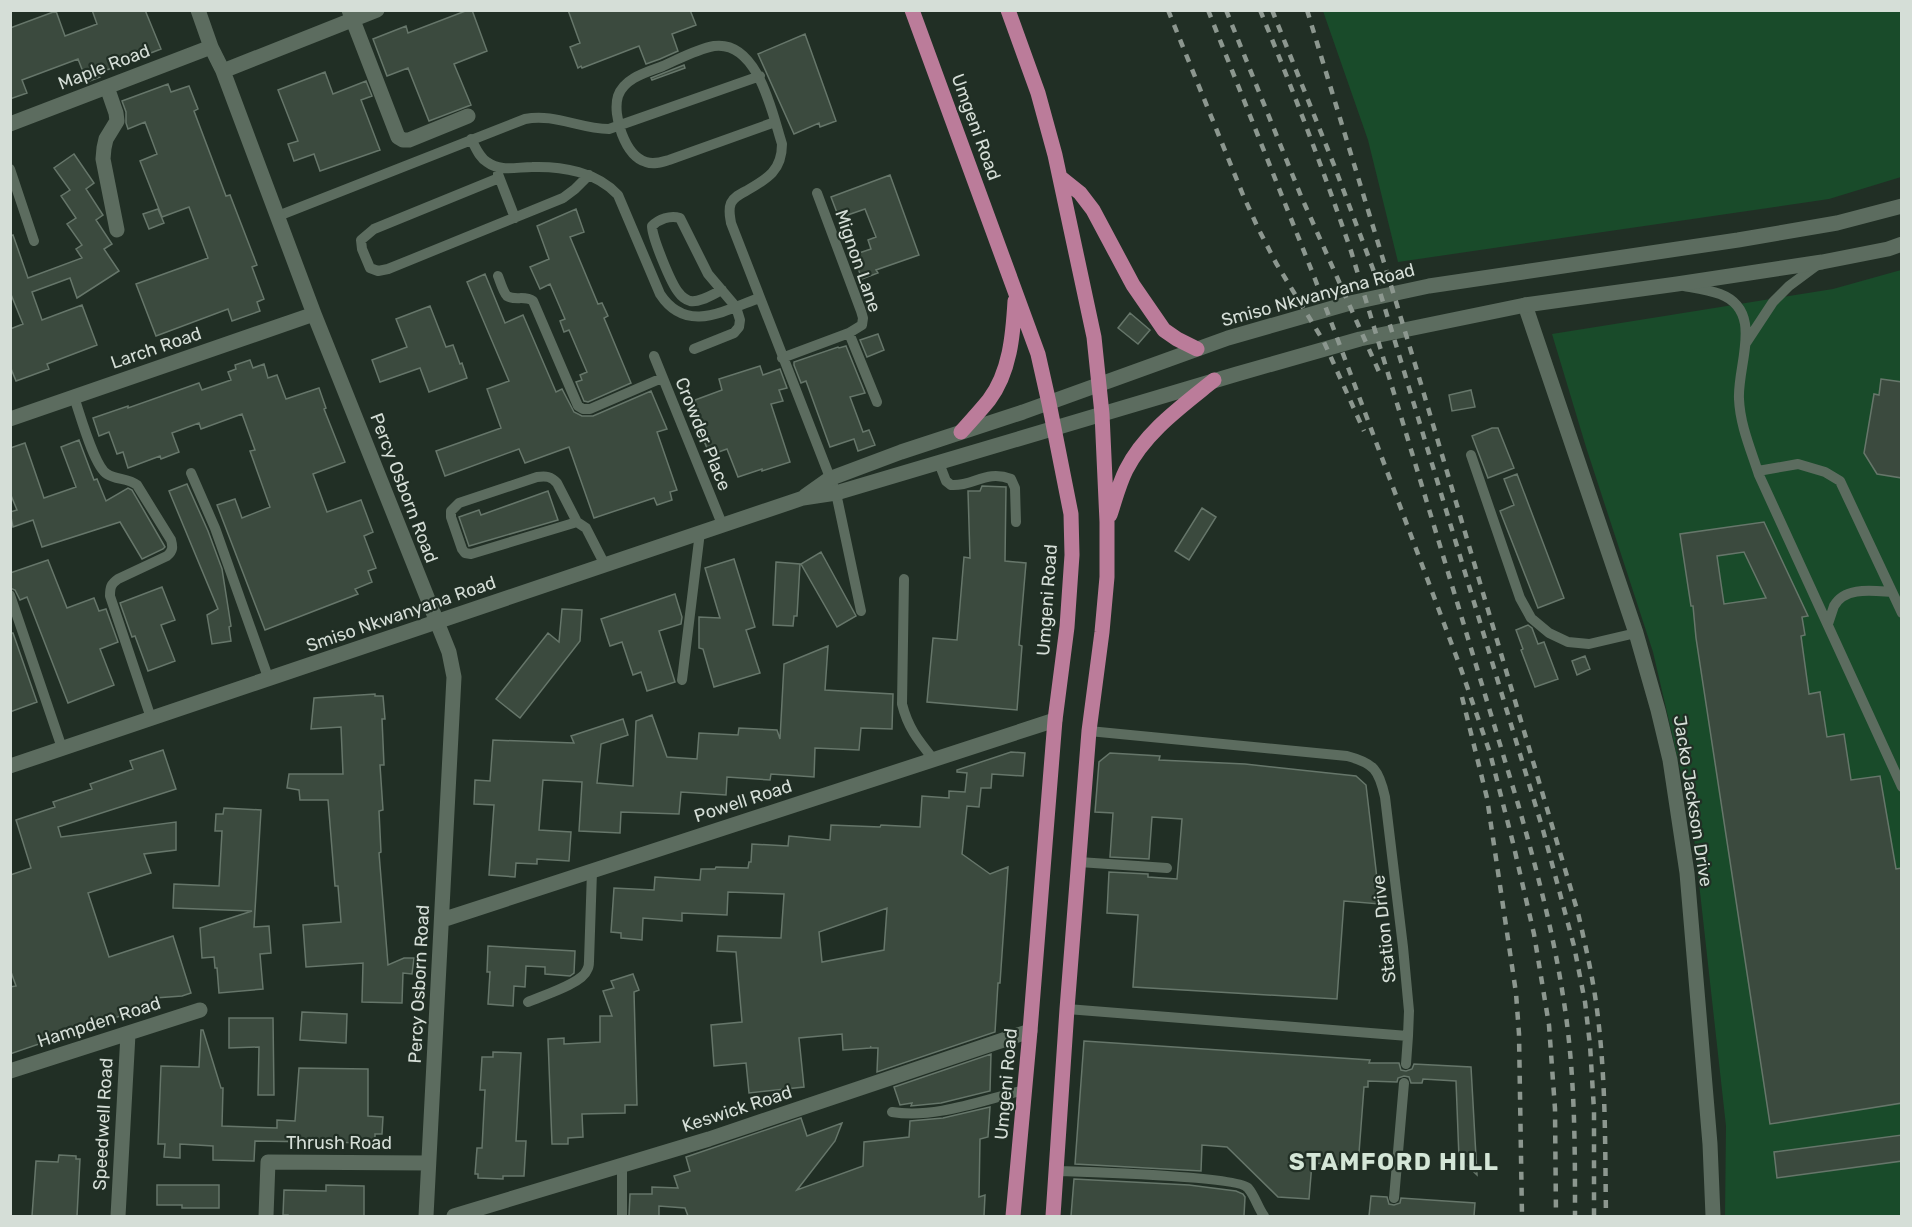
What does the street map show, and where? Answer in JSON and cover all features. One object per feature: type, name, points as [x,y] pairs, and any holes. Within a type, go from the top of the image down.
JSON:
[{"type":"main road","name":"Umgeni Road","points":[[912,10],[1038,354],[1071,514],[1072,555],[1067,627],[1055,720],[1013,1216]]},
{"type":"main road","points":[[1008,10],[1038,93],[1060,177],[1094,337],[1102,414],[1107,522],[1106,588],[1089,731],[1053,1216]]},
{"type":"main road","points":[[1060,177],[1080,193],[1093,210],[1133,285],[1164,330],[1197,349]]},
{"type":"main road","points":[[961,432],[990,399],[1004,374],[1011,347],[1016,292]]},
{"type":"main road","points":[[1107,522],[1126,470],[1145,441],[1173,414],[1214,381]]},
{"type":"street","name":"Percy Osborn Road","points":[[198,10],[314,314],[449,652],[454,677],[426,1216]]},
{"type":"street","points":[[223,71],[351,15],[377,10]]},
{"type":"street","points":[[351,15],[398,137],[409,140],[468,116]]},
{"type":"street","name":"Maple Road","points":[[10,124],[211,47]]},
{"type":"street","points":[[107,87],[117,121],[106,140],[103,159],[117,231]]},
{"type":"street","name":"Smiso Nkwanyana Road","points":[[803,498],[829,479],[901,452],[1049,403],[1228,338],[1350,303],[1429,286],[1837,223],[1902,206]]},
{"type":"street","name":"Smiso Nkwanyana Road","points":[[10,766],[803,498],[836,494],[1360,339],[1525,304],[1822,262],[1888,249],[1902,244]]},
{"type":"street","name":"Jacko Jackson Drive","points":[[1525,304],[1636,633],[1670,760],[1683,841],[1710,1144],[1713,1216]]},
{"type":"street","name":"Larch Road","points":[[10,419],[314,314]]},
{"type":"street","name":"Powell Road","points":[[442,920],[1055,720]]},
{"type":"street","name":"Hampden Road","points":[[10,1071],[200,1010]]},
{"type":"street","name":"Keswick Road","points":[[454,1216],[709,1139],[1030,1031]]},
{"type":"street","name":"Speedwell Road","points":[[118,1216],[128,1034]]},
{"type":"street","name":"Thrush Road","points":[[266,1216],[268,1162],[428,1163]]},
{"type":"lane","points":[[775,122],[669,160],[644,162],[632,151],[618,126],[618,95],[624,86],[636,76],[716,46],[729,47],[742,54],[760,76],[775,122],[782,144],[782,153],[779,164],[772,173],[764,181],[736,197],[729,213],[759,298],[836,494],[861,611]]},
{"type":"lane","points":[[278,216],[535,117],[552,117],[598,129],[618,126],[760,76]]},
{"type":"lane","points":[[471,140],[481,157],[498,173],[515,218]]},
{"type":"lane","points":[[590,175],[563,198],[388,269],[378,271],[370,268],[367,263],[362,249],[362,240],[374,229],[498,173],[540,167],[590,175],[610,186],[618,195],[660,294],[674,310],[685,315],[699,317],[713,315],[759,298]]},
{"type":"lane","points":[[10,169],[34,242]]},
{"type":"lane","name":"Mignon Lane","points":[[782,358],[849,333],[862,325],[863,318],[817,192]]},
{"type":"lane","points":[[694,349],[734,333],[739,327],[740,320],[736,307],[722,290],[708,274],[680,218],[673,216],[656,222],[652,226],[673,284],[679,294],[690,301],[699,300],[722,290]]},
{"type":"lane","points":[[1746,344],[1773,302],[1789,286],[1822,262]]},
{"type":"lane","points":[[498,276],[505,294],[528,297],[533,301],[578,406],[590,409],[663,378]]},
{"type":"lane","points":[[1677,284],[1721,294],[1731,300],[1744,318],[1746,344],[1739,397],[1742,422],[1758,471],[1902,787]]},
{"type":"lane","points":[[849,333],[877,402]]},
{"type":"lane","name":"Crowder Place","points":[[654,356],[722,524]]},
{"type":"lane","points":[[74,397],[102,471],[110,476],[132,481],[137,485],[173,547],[172,552],[167,556],[118,579],[112,583],[110,589],[110,596],[151,718]]},
{"type":"lane","points":[[1471,455],[1520,598],[1531,618],[1549,633],[1568,642],[1589,644],[1636,633]]},
{"type":"lane","points":[[939,463],[946,481],[955,486],[992,476],[1011,479],[1016,488],[1016,522]]},
{"type":"lane","points":[[1758,471],[1798,464],[1825,472],[1840,481],[1902,613]]},
{"type":"lane","points":[[191,473],[215,528],[269,680]]},
{"type":"lane","points":[[577,522],[471,554],[465,553],[462,549],[451,511],[459,502],[537,477],[553,478],[577,522],[586,528],[605,565]]},
{"type":"lane","points":[[682,680],[700,532]]},
{"type":"lane","points":[[904,579],[903,704],[906,718],[914,735],[934,760]]},
{"type":"lane","points":[[1828,624],[1835,604],[1844,597],[1860,591],[1892,592]]},
{"type":"lane","points":[[10,595],[62,748]]},
{"type":"lane","name":"Station Drive","points":[[1089,731],[1347,756],[1362,760],[1374,767],[1381,780],[1385,797],[1404,958],[1409,1011],[1406,1064]]},
{"type":"lane","points":[[1079,862],[1167,868]]},
{"type":"lane","points":[[528,1002],[572,983],[587,971],[592,871]]},
{"type":"lane","points":[[1067,1009],[1408,1036]]},
{"type":"lane","points":[[1394,1198],[1404,1083]]},
{"type":"lane","points":[[892,1112],[934,1113],[1025,1090]]},
{"type":"lane","points":[[622,1166],[622,1216]]},
{"type":"lane","points":[[1056,1171],[1216,1180],[1242,1185],[1248,1187],[1264,1216]]},
{"type":"green space","points":[[1323,11],[1901,11],[1901,177],[1829,199],[1398,262],[1368,140]]},
{"type":"green space","points":[[1901,270],[1901,1216],[1725,1216],[1726,1126],[1692,820],[1653,652],[1586,447],[1552,334],[1833,289]]},
{"type":"building","points":[[92,10],[145,10],[161,49],[99,73],[100,77],[87,82],[78,59],[22,80],[27,93],[10,99],[10,28],[56,11],[65,36],[97,24]]},
{"type":"building","points":[[472,10],[487,51],[454,64],[471,105],[429,121],[408,68],[387,76],[373,39],[406,26],[408,33]]},
{"type":"building","points":[[568,10],[690,10],[696,25],[672,34],[678,51],[660,59],[646,64],[639,46],[578,68],[570,47],[580,43]]},
{"type":"building","points":[[805,34],[836,121],[820,127],[819,123],[794,134],[758,54]]},
{"type":"building","points":[[684,65],[685,68],[652,80],[651,78]]},
{"type":"building","points":[[325,72],[333,94],[366,81],[372,96],[361,100],[380,150],[320,171],[314,154],[294,161],[288,144],[298,141],[278,90]]},
{"type":"building","points":[[168,84],[171,92],[189,86],[198,109],[194,111],[226,196],[230,195],[257,265],[252,267],[264,299],[257,302],[260,311],[232,321],[228,309],[156,336],[136,284],[208,258],[189,207],[162,217],[140,161],[157,154],[145,122],[128,129],[126,123],[126,112],[122,101]]},
{"type":"building","points":[[74,154],[94,183],[86,189],[103,215],[96,220],[112,244],[104,249],[119,271],[77,298],[70,278],[32,292],[42,320],[82,305],[97,345],[47,364],[49,369],[16,381],[10,366],[10,329],[23,324],[10,292],[10,236],[13,235],[28,278],[82,258],[76,249],[82,245],[67,224],[76,218],[61,196],[70,190],[54,168]]},
{"type":"building","points":[[890,175],[919,255],[876,270],[878,273],[862,279],[853,255],[871,249],[868,240],[876,237],[865,209],[839,218],[831,197]]},
{"type":"building","points":[[158,209],[164,223],[149,229],[143,214]]},
{"type":"building","points":[[576,209],[584,232],[570,237],[598,304],[602,303],[608,316],[604,318],[631,383],[588,402],[584,401],[576,382],[582,380],[580,375],[587,372],[569,330],[564,332],[560,321],[565,319],[550,284],[540,289],[530,267],[549,259],[537,226]]},
{"type":"building","points":[[485,274],[505,323],[523,315],[556,392],[562,389],[574,412],[582,416],[593,416],[651,391],[667,429],[657,432],[677,490],[670,492],[672,500],[657,505],[654,498],[594,518],[569,447],[525,463],[519,449],[445,476],[436,451],[501,428],[487,389],[509,381],[467,282]]},
{"type":"building","points":[[430,306],[446,347],[453,345],[467,378],[429,392],[420,368],[380,382],[372,360],[407,347],[396,319]]},
{"type":"building","points":[[1130,313],[1150,330],[1138,344],[1118,328]]},
{"type":"building","points":[[878,334],[884,350],[867,357],[860,340]]},
{"type":"building","points":[[846,346],[865,393],[850,397],[863,432],[869,430],[875,445],[858,451],[854,439],[830,447],[806,381],[801,383],[794,365],[794,362]]},
{"type":"building","points":[[250,360],[253,368],[264,364],[268,378],[277,375],[286,399],[319,388],[326,408],[324,409],[345,462],[313,474],[327,512],[361,500],[373,532],[364,536],[376,568],[368,571],[372,582],[355,589],[358,594],[265,630],[217,505],[235,499],[242,518],[270,507],[250,451],[255,450],[242,414],[201,429],[199,423],[172,433],[179,452],[161,459],[160,456],[128,468],[123,452],[117,454],[109,432],[99,436],[93,418],[199,383],[202,390],[231,380],[228,372],[236,369],[235,365]]},
{"type":"building","points":[[760,366],[763,375],[780,369],[787,388],[779,390],[783,401],[771,404],[790,462],[738,477],[727,449],[710,455],[698,427],[696,428],[687,403],[722,390],[719,379]]},
{"type":"building","points":[[1881,379],[1902,382],[1902,478],[1877,474],[1864,453],[1874,394],[1879,395]]},
{"type":"building","points":[[1471,390],[1475,407],[1452,411],[1449,395]]},
{"type":"building","points":[[1498,428],[1514,468],[1488,478],[1472,436]]},
{"type":"building","points":[[79,440],[94,480],[97,479],[106,501],[128,488],[132,490],[165,547],[163,549],[142,559],[120,522],[42,547],[33,520],[13,527],[10,512],[17,510],[10,493],[10,448],[25,443],[44,498],[76,487],[61,447]]},
{"type":"building","points":[[1517,474],[1564,598],[1538,608],[1500,511],[1514,505],[1504,479]]},
{"type":"building","points":[[187,484],[222,569],[231,626],[229,627],[231,641],[212,644],[207,615],[218,609],[169,491]]},
{"type":"building","points":[[982,486],[1006,487],[1005,561],[1026,563],[1019,645],[1022,646],[1017,710],[927,702],[933,638],[957,640],[964,557],[970,558],[968,491],[980,491]]},
{"type":"building","points":[[548,491],[558,520],[469,546],[459,517],[479,510],[481,515]]},
{"type":"building","points":[[1202,508],[1216,517],[1189,560],[1175,551]]},
{"type":"building","points":[[1764,522],[1808,616],[1802,617],[1805,635],[1801,636],[1809,694],[1820,692],[1827,737],[1844,734],[1851,780],[1880,776],[1896,869],[1902,868],[1902,1103],[1770,1124],[1693,606],[1691,606],[1680,534]],"holes":[[[1744,552],[1766,598],[1724,604],[1717,556]]]},
{"type":"building","points":[[821,552],[856,616],[837,627],[801,564]]},
{"type":"building","points":[[734,559],[755,627],[746,630],[760,673],[714,687],[703,649],[699,648],[699,617],[720,618],[705,568]]},
{"type":"building","points":[[48,560],[67,608],[94,598],[99,611],[106,609],[118,642],[100,649],[114,685],[68,703],[27,597],[20,600],[15,590],[10,588],[10,573]]},
{"type":"building","points":[[776,562],[800,564],[797,616],[794,616],[793,626],[773,625]]},
{"type":"building","points":[[162,587],[175,620],[161,625],[175,661],[148,671],[135,636],[132,637],[120,603]]},
{"type":"building","points":[[675,594],[682,617],[681,624],[659,631],[675,682],[647,691],[641,672],[633,675],[622,642],[610,646],[601,619]]},
{"type":"building","points":[[562,609],[582,610],[580,641],[520,718],[496,699],[548,633],[559,642]]},
{"type":"building","points":[[1528,625],[1532,628],[1538,644],[1544,642],[1558,679],[1535,687],[1516,630]]},
{"type":"building","points":[[10,633],[13,633],[37,702],[10,712]]},
{"type":"building","points":[[828,646],[825,690],[893,694],[892,729],[861,728],[859,750],[815,748],[814,777],[771,774],[770,780],[727,777],[726,795],[681,792],[679,814],[621,812],[620,833],[579,831],[582,782],[543,780],[539,830],[571,832],[569,861],[537,859],[537,864],[516,863],[515,877],[489,875],[494,805],[474,804],[475,780],[490,781],[493,740],[574,743],[571,736],[623,719],[628,735],[601,744],[597,783],[633,786],[636,721],[652,715],[667,757],[697,759],[699,733],[738,735],[739,728],[777,730],[780,739],[784,664]]},
{"type":"building","points":[[1585,656],[1590,669],[1577,675],[1572,661]]},
{"type":"building","points":[[375,694],[375,696],[383,696],[385,719],[382,719],[384,765],[380,765],[383,810],[379,811],[381,852],[379,853],[388,965],[404,958],[414,958],[412,974],[403,973],[402,1003],[362,1002],[363,963],[306,967],[303,925],[341,922],[338,886],[335,886],[328,800],[300,800],[299,790],[287,788],[289,774],[343,774],[341,727],[311,729],[314,698]]},
{"type":"building","points":[[163,750],[176,789],[58,827],[61,837],[176,822],[176,850],[144,854],[151,873],[88,893],[109,957],[173,936],[191,993],[155,998],[155,1004],[10,1054],[10,987],[16,986],[10,969],[10,875],[31,868],[16,820],[55,807],[53,802],[92,789],[90,784],[133,769],[130,761]]},
{"type":"building","points":[[1011,752],[1025,753],[1023,776],[992,774],[991,788],[981,788],[979,807],[967,806],[962,854],[990,874],[1008,867],[995,1032],[877,1072],[878,1048],[843,1050],[842,1034],[799,1038],[804,1087],[749,1093],[746,1063],[714,1066],[711,1025],[742,1022],[736,952],[717,951],[718,936],[781,938],[784,894],[728,892],[727,915],[682,913],[682,921],[643,918],[642,940],[621,938],[621,933],[611,932],[614,888],[654,890],[655,877],[700,880],[701,869],[748,868],[751,862],[752,844],[788,846],[789,836],[830,840],[831,825],[920,827],[922,796],[949,798],[949,791],[965,792],[967,773],[957,772],[957,770]],"holes":[[[887,908],[884,950],[822,962],[819,932]]]},
{"type":"building","points":[[1110,753],[1160,756],[1159,760],[1245,764],[1356,776],[1366,785],[1380,904],[1344,901],[1337,999],[1133,987],[1138,915],[1107,913],[1109,872],[1148,874],[1148,877],[1177,879],[1182,819],[1152,817],[1149,859],[1110,857],[1113,813],[1095,812],[1099,762]]},
{"type":"building","points":[[224,808],[261,810],[254,927],[269,926],[271,953],[260,954],[263,989],[219,993],[214,957],[202,958],[200,928],[252,911],[173,908],[174,884],[219,886],[222,831],[215,831],[216,814],[223,814]]},
{"type":"building","points":[[488,946],[575,951],[574,973],[570,976],[545,974],[545,967],[526,966],[525,987],[514,986],[513,1006],[488,1004],[490,972],[487,972]]},
{"type":"building","points":[[633,974],[639,990],[634,992],[637,1105],[625,1105],[625,1113],[582,1114],[583,1137],[568,1138],[568,1144],[552,1144],[548,1039],[564,1038],[564,1044],[600,1042],[600,1016],[612,1016],[603,991],[614,988],[611,981]]},
{"type":"building","points":[[302,1012],[347,1014],[346,1043],[300,1040]]},
{"type":"building","points":[[229,1018],[273,1018],[274,1095],[258,1095],[259,1047],[229,1048]]},
{"type":"building","points":[[201,1030],[203,1030],[221,1088],[223,1088],[222,1126],[277,1128],[277,1120],[295,1121],[299,1068],[368,1069],[368,1116],[383,1117],[382,1134],[375,1134],[375,1143],[255,1141],[254,1161],[213,1160],[213,1146],[180,1144],[180,1158],[164,1157],[165,1144],[158,1144],[161,1066],[199,1067]]},
{"type":"building","points":[[1084,1041],[1370,1060],[1369,1063],[1399,1063],[1401,1070],[1406,1071],[1412,1069],[1414,1064],[1471,1067],[1477,1175],[1459,1158],[1456,1081],[1423,1079],[1422,1083],[1411,1083],[1409,1077],[1404,1076],[1398,1078],[1397,1082],[1368,1081],[1368,1087],[1364,1087],[1358,1166],[1312,1163],[1309,1199],[1278,1197],[1227,1147],[1202,1145],[1201,1171],[1075,1164]]},
{"type":"building","points":[[493,1052],[521,1053],[516,1141],[526,1141],[524,1176],[503,1176],[503,1179],[478,1178],[478,1174],[475,1174],[477,1148],[482,1148],[485,1090],[480,1090],[482,1057],[493,1057]]},
{"type":"building","points":[[991,1054],[990,1091],[941,1103],[900,1105],[894,1087]]},
{"type":"building","points":[[990,1107],[988,1137],[980,1139],[979,1197],[985,1195],[984,1216],[688,1216],[685,1208],[659,1206],[659,1216],[629,1216],[630,1194],[652,1194],[652,1187],[678,1188],[674,1176],[690,1171],[686,1157],[801,1118],[807,1136],[842,1123],[835,1141],[797,1190],[863,1166],[864,1142],[909,1137],[910,1121],[943,1118]]},
{"type":"building","points":[[1902,1135],[1902,1161],[1777,1178],[1774,1152]]},
{"type":"building","points":[[59,1155],[76,1156],[76,1159],[80,1159],[77,1216],[32,1216],[36,1161],[58,1162]]},
{"type":"building","points":[[1074,1179],[1189,1185],[1236,1191],[1245,1197],[1244,1216],[1071,1216]]},
{"type":"building","points":[[157,1185],[219,1185],[219,1208],[157,1205]]},
{"type":"building","points":[[326,1185],[364,1186],[364,1216],[283,1215],[284,1190],[326,1191]]},
{"type":"building","points":[[1371,1196],[1387,1197],[1389,1204],[1394,1205],[1400,1203],[1401,1198],[1475,1203],[1474,1216],[1369,1216]]},
{"type":"railway","points":[[1168,10],[1258,228],[1276,263],[1324,342],[1364,431]]},
{"type":"railway","points":[[1208,10],[1315,279],[1461,669],[1490,753],[1534,934],[1549,1025],[1555,1109],[1556,1216]]},
{"type":"railway","points":[[1226,10],[1301,196],[1380,374]]},
{"type":"railway","points":[[1260,10],[1330,190],[1351,251],[1538,875],[1554,947],[1567,1023],[1574,1106],[1575,1216]]},
{"type":"railway","points":[[1272,10],[1373,269],[1543,830],[1574,946],[1585,1002],[1590,1045],[1594,1110],[1594,1216]]},
{"type":"railway","points":[[1307,10],[1578,913],[1592,978],[1601,1043],[1605,1117],[1606,1216]]},
{"type":"railway","points":[[1462,697],[1487,798],[1516,993],[1519,1034],[1522,1216]]},
{"type":"district","name":"STAMFORD HILL","points":[[1394,1162]]}]
